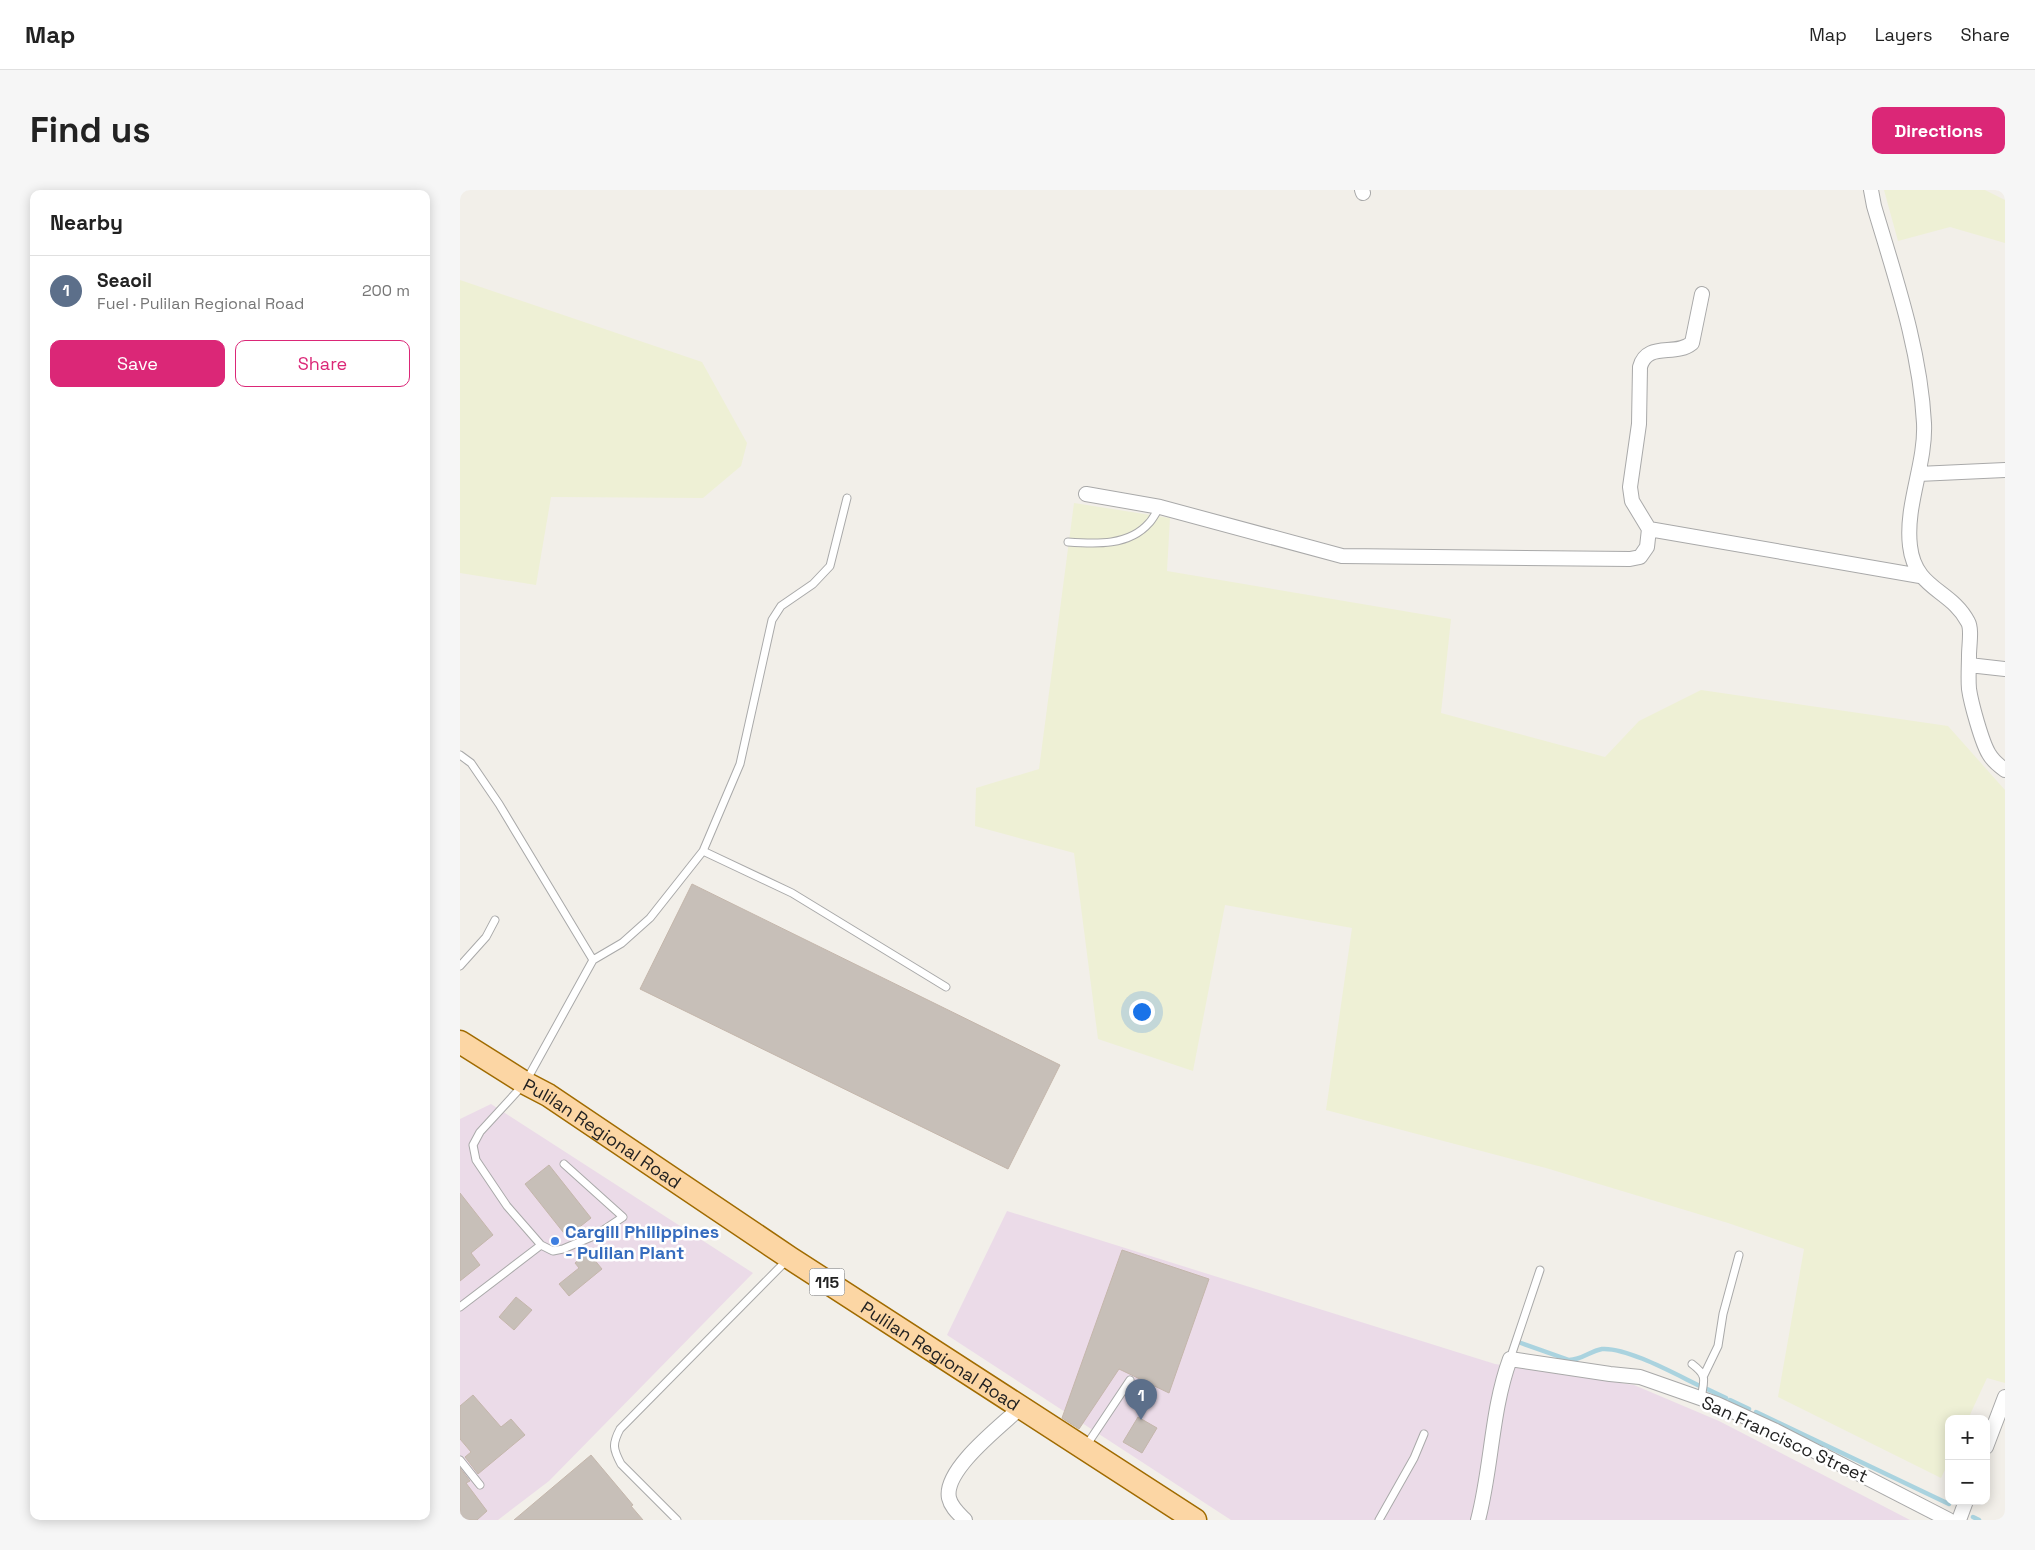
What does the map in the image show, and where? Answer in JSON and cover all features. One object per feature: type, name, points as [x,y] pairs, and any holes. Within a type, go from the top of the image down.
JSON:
[{"type":"main road","name":"Pulilan Regional Road","points":[[460,1042],[525,1083],[548,1095],[790,1258],[1195,1520]]},
{"type":"street","points":[[1871,190],[1907,318],[1920,386],[1924,423],[1923,442],[1912,506],[1910,545],[1913,563],[1920,576],[1956,607],[1969,623],[1969,689],[1988,752],[1998,765],[2005,770]]},
{"type":"street","points":[[1086,494],[1160,507],[1342,556],[1640,557],[1646,547],[1649,529],[1632,501],[1630,487],[1639,424],[1640,368],[1643,359],[1652,352],[1685,349],[1692,343],[1702,294]]},
{"type":"street","points":[[1918,474],[2005,470]]},
{"type":"street","points":[[1649,529],[1920,576]]},
{"type":"street","points":[[1969,665],[2005,669]]},
{"type":"street","points":[[1478,1520],[1485,1495],[1501,1384],[1510,1359]]},
{"type":"street","name":"San Francisco Street","points":[[1510,1359],[1610,1374],[1640,1376],[1701,1398],[1774,1430],[1949,1520]]},
{"type":"street","points":[[1990,1436],[2005,1397]]},
{"type":"street","points":[[965,1520],[954,1509],[949,1497],[949,1488],[954,1475],[962,1462],[1020,1408]]},
{"type":"street","points":[[1959,1520],[1965,1505]]},
{"type":"lane","points":[[564,1164],[623,1217],[596,1235],[563,1249],[553,1251],[541,1245],[507,1206],[476,1160],[474,1144],[480,1132],[525,1083],[593,960],[622,943],[650,918],[703,851],[740,764],[772,620],[781,606],[814,584],[830,566],[848,498]]},
{"type":"lane","points":[[1068,542],[1090,544],[1115,542],[1134,535],[1149,524],[1160,507]]},
{"type":"lane","points":[[460,755],[471,763],[498,804],[593,960]]},
{"type":"lane","points":[[703,851],[792,893],[946,987]]},
{"type":"lane","points":[[460,966],[486,937],[495,920]]},
{"type":"lane","points":[[460,1307],[541,1245]]},
{"type":"lane","points":[[1701,1398],[1704,1375],[1718,1346],[1723,1314],[1739,1256]]},
{"type":"lane","points":[[677,1520],[621,1464],[616,1454],[614,1440],[620,1429],[790,1258]]},
{"type":"lane","points":[[1510,1359],[1540,1270]]},
{"type":"lane","points":[[1692,1364],[1704,1375]]},
{"type":"lane","points":[[1084,1448],[1130,1380]]},
{"type":"lane","points":[[1379,1520],[1414,1458],[1424,1434]]},
{"type":"lane","points":[[460,1460],[480,1485]]},
{"type":"shaded area","points":[[491,1104],[753,1273],[549,1481],[498,1520],[460,1520],[460,1119]]},
{"type":"shaded area","points":[[1007,1211],[1495,1364],[1634,1385],[1719,1421],[1910,1520],[1231,1520],[947,1335]]},
{"type":"green space","points":[[1884,190],[1985,190],[2005,200],[2005,243],[1950,227],[1898,241]]},
{"type":"green space","points":[[460,280],[702,362],[747,443],[741,466],[703,498],[551,497],[536,585],[460,573]]},
{"type":"green space","points":[[1074,503],[1170,518],[1167,571],[1451,619],[1441,713],[1605,757],[1639,721],[1701,690],[1948,726],[2005,790],[2005,1383],[1987,1378],[1970,1415],[1945,1415],[1945,1470],[1941,1478],[1778,1397],[1804,1249],[1728,1223],[1546,1168],[1326,1110],[1352,928],[1225,905],[1193,1071],[1098,1039],[1074,853],[975,826],[976,788],[1039,769]]},
{"type":"building","points":[[692,884],[1060,1065],[1008,1169],[640,989]]},
{"type":"building","points":[[549,1165],[591,1218],[567,1237],[525,1184]]},
{"type":"building","points":[[460,1193],[493,1235],[471,1253],[480,1265],[460,1281]]},
{"type":"building","points":[[1122,1250],[1209,1279],[1169,1393],[1119,1369],[1079,1429],[1062,1418]]},
{"type":"building","points":[[588,1252],[602,1269],[569,1296],[559,1284],[579,1268],[575,1263]]},
{"type":"building","points":[[516,1297],[532,1310],[514,1330],[499,1317]]},
{"type":"building","points":[[473,1395],[501,1427],[511,1419],[525,1435],[478,1474],[465,1457],[471,1452],[460,1439],[460,1406]]},
{"type":"building","points":[[1138,1417],[1157,1428],[1142,1453],[1123,1442]]},
{"type":"building","points":[[591,1455],[633,1505],[631,1506],[643,1520],[514,1520]]},
{"type":"building","points":[[460,1468],[470,1481],[466,1483],[487,1511],[477,1520],[460,1520]]},
{"type":"waterway","points":[[1521,1343],[1569,1360],[1578,1359],[1602,1349],[1625,1352],[1700,1386]]},
{"type":"waterway","points":[[1707,1389],[1726,1398]]},
{"type":"waterway","points":[[1730,1400],[1749,1409]]},
{"type":"waterway","points":[[1756,1412],[1945,1502]]},
{"type":"waterway","points":[[1973,1517],[1979,1520]]},
{"type":"place","name":"Cargill Philippines - Pulilan Plant","points":[[555,1241]]},
{"type":"place","name":"Seaoil","points":[[1141,1420]]}]
